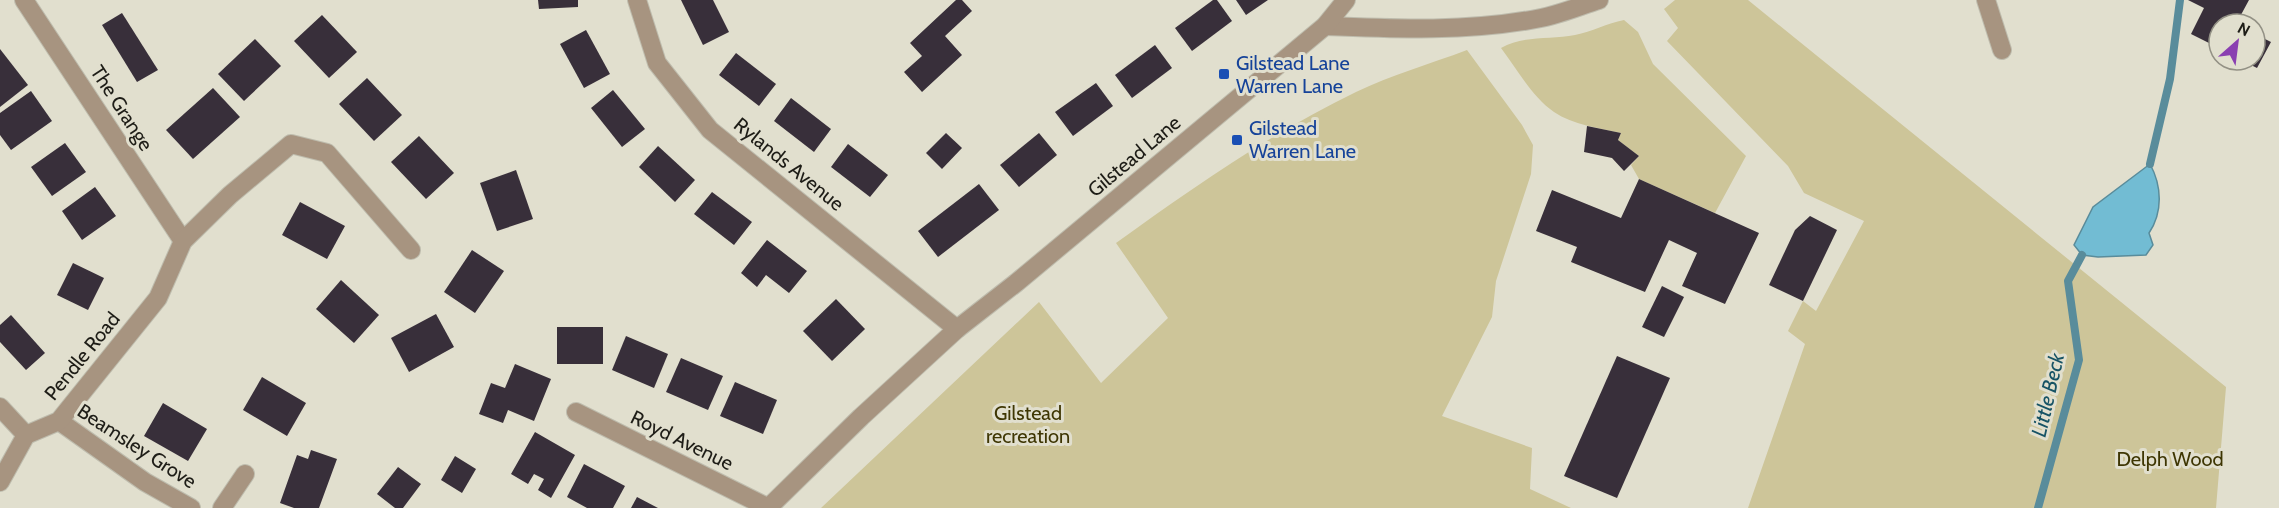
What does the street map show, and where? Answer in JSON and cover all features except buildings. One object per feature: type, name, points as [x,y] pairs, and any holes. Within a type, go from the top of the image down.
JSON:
[{"type":"street","name":"The Grange","points":[[24,0],[183,242]]},
{"type":"street","name":"Rylands Avenue","points":[[637,0],[657,63],[710,130],[957,329]]},
{"type":"street","name":"Gilstead Lane","points":[[769,508],[861,417],[957,329],[1016,283],[1325,26],[1346,0]]},
{"type":"street","points":[[1325,26],[1432,28],[1481,26],[1543,18],[1599,0]]},
{"type":"street","points":[[1986,0],[2002,50]]},
{"type":"street","points":[[183,242],[230,195],[291,144],[327,153],[411,250]]},
{"type":"street","name":"Pendle Road","points":[[26,435],[59,421],[158,298],[183,242]]},
{"type":"street","points":[[0,407],[26,435],[0,482]]},
{"type":"street","name":"Royd Avenue","points":[[576,412],[769,508]]},
{"type":"street","name":"Beamsley Grove","points":[[59,421],[145,482],[191,508]]},
{"type":"street","points":[[222,508],[245,474]]},
{"type":"green space","name":"Delph Wood","points":[[1675,0],[1748,0],[2226,387],[2216,508],[1748,508],[1805,344],[1788,331],[1803,301],[1816,311],[1864,221],[1804,193],[1788,166],[1667,41],[1678,28],[1664,9]]},
{"type":"green space","points":[[1624,20],[1638,32],[1653,64],[1746,156],[1715,213],[1639,179],[1631,165],[1639,156],[1618,140],[1621,133],[1578,123],[1554,112],[1532,91],[1501,48],[1528,39],[1581,34]]},
{"type":"green space","name":"Gilstead recreation","points":[[1467,50],[1522,125],[1533,145],[1531,174],[1496,281],[1492,317],[1442,416],[1532,448],[1530,489],[1571,508],[821,508],[1039,302],[1101,383],[1168,318],[1116,243],[1233,162],[1293,125],[1383,80]]},
{"type":"water","points":[[2150,164],[2159,190],[2159,208],[2149,233],[2153,245],[2146,255],[2098,257],[2082,255],[2074,245],[2093,207]]},
{"type":"waterway","name":"Little Beck","points":[[2150,164],[2170,79],[2180,0]]},
{"type":"waterway","name":"Little Beck","points":[[2038,508],[2079,360],[2068,281],[2082,255]]},
{"type":"place","name":"Gilstead Lane Warren Lane","points":[[1224,74]]},
{"type":"place","name":"Gilstead Warren Lane","points":[[1237,140]]}]
